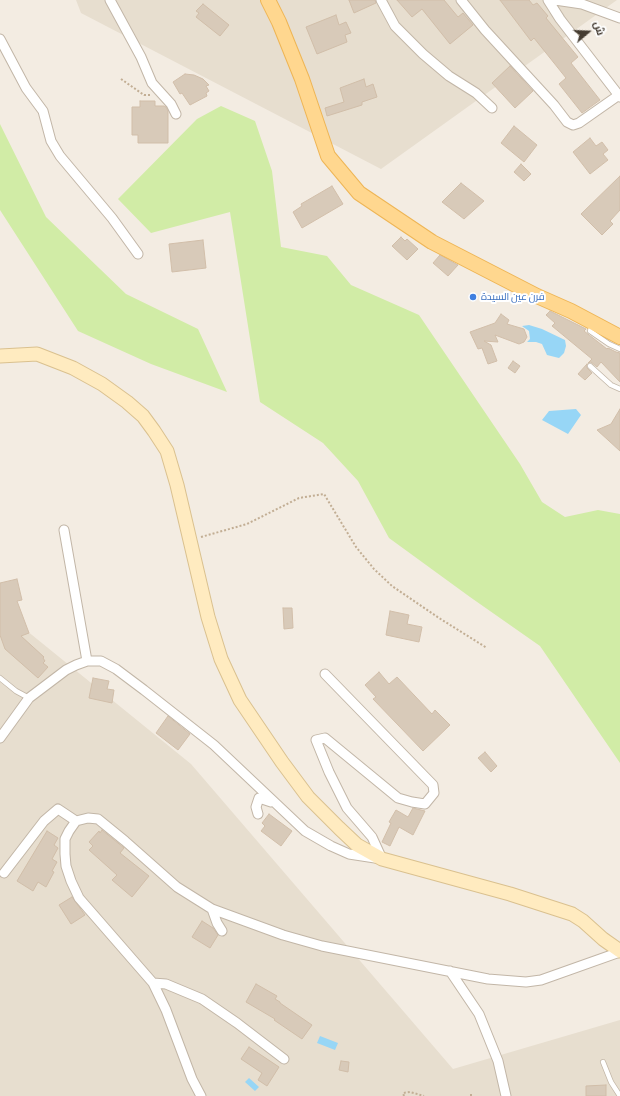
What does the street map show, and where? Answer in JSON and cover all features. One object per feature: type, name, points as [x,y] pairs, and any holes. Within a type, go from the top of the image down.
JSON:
[{"type":"main road","points":[[268,0],[279,22],[302,79],[328,156],[359,193],[432,242],[620,337]]},
{"type":"street","points":[[110,0],[141,57],[152,83],[171,104],[176,114]]},
{"type":"street","points":[[381,0],[395,26],[423,54],[449,76],[476,93],[492,108]]},
{"type":"street","points":[[461,0],[485,30],[567,122],[573,125],[579,123],[619,96],[560,19],[548,0]]},
{"type":"street","points":[[555,0],[582,4],[620,18]]},
{"type":"street","points":[[0,39],[26,88],[42,111],[51,141],[60,156],[112,218],[138,254]]},
{"type":"street","points":[[0,356],[37,354],[73,368],[102,384],[127,402],[142,416],[154,431],[167,452],[191,540],[208,617],[221,659],[240,700],[308,797],[357,845],[382,859]]},
{"type":"street","points":[[64,530],[86,661]]},
{"type":"street","points":[[0,738],[29,698],[66,670],[86,661],[101,661],[116,669],[214,745],[304,831],[349,854],[382,859],[510,894],[572,914],[620,951]]},
{"type":"street","points":[[325,674],[433,785],[434,793],[425,804],[398,798],[325,738],[316,740],[329,772],[347,808],[372,837],[382,859]]},
{"type":"street","points":[[258,814],[256,807],[258,798],[274,803]]},
{"type":"street","points":[[4,872],[44,820],[58,810],[76,821]]},
{"type":"street","points":[[201,1096],[192,1079],[166,1010],[152,983],[79,898],[71,881],[66,866],[65,839],[76,821],[88,818],[98,819],[177,887],[212,909],[283,935],[322,946],[488,979],[526,982],[541,980],[620,951]]},
{"type":"street","points":[[212,909],[217,923],[222,931]]},
{"type":"street","points":[[450,971],[479,1014],[498,1061],[506,1096]]},
{"type":"street","points":[[152,983],[166,984],[202,999],[284,1059]]},
{"type":"lane","points":[[592,323],[590,331],[608,344],[620,349]]},
{"type":"lane","points":[[590,366],[611,386],[620,389]]},
{"type":"lane","points":[[0,678],[16,691],[29,698]]},
{"type":"lane","points":[[603,1062],[611,1082],[620,1096]]},
{"type":"path","points":[[121,79],[144,95],[163,96]]},
{"type":"path","points":[[191,540],[247,524],[299,498],[324,494],[356,547],[374,569],[392,586],[487,648]]},
{"type":"path","points":[[404,1096],[403,1094],[410,1092],[424,1096]]},
{"type":"shaded area","points":[[76,0],[617,0],[381,169],[81,13]]},
{"type":"shaded area","points":[[0,609],[191,764],[453,1069],[620,1020],[620,1096],[0,1096]]},
{"type":"green space","points":[[221,106],[255,121],[272,171],[281,247],[327,256],[351,285],[419,315],[520,464],[542,502],[565,517],[598,510],[620,514],[620,763],[540,646],[389,538],[358,481],[323,443],[260,402],[230,212],[151,233],[118,199],[197,119]]},
{"type":"green space","points":[[0,124],[46,217],[126,294],[198,329],[227,392],[151,364],[78,331],[0,210]]},
{"type":"water","points":[[529,325],[542,329],[565,340],[566,346],[564,353],[559,358],[547,355],[542,344],[527,342],[530,339],[529,331],[522,326]]},
{"type":"water","points":[[576,409],[581,415],[568,434],[542,420],[549,411]]},
{"type":"water","points":[[320,1036],[338,1043],[335,1050],[317,1043]]},
{"type":"water","points":[[249,1078],[259,1087],[255,1091],[245,1082]]},
{"type":"building","points":[[349,0],[375,0],[376,3],[354,13]]},
{"type":"building","points":[[397,0],[444,0],[458,17],[463,13],[473,25],[450,44],[422,9],[412,17]]},
{"type":"building","points":[[500,0],[529,0],[533,5],[537,3],[548,16],[546,18],[578,57],[571,63],[600,100],[582,113],[559,84],[566,78],[534,38],[531,41]]},
{"type":"building","points":[[203,4],[229,25],[220,36],[196,17],[199,13],[196,11]]},
{"type":"building","points":[[336,15],[339,25],[346,22],[351,33],[345,35],[347,42],[317,54],[306,27]]},
{"type":"building","points":[[510,66],[533,91],[515,108],[492,83]]},
{"type":"building","points":[[185,74],[194,75],[203,79],[209,85],[206,86],[209,91],[206,93],[207,96],[190,105],[182,93],[180,94],[173,82]]},
{"type":"building","points":[[364,79],[366,87],[373,84],[377,97],[362,102],[362,105],[327,116],[325,108],[344,102],[340,88]]},
{"type":"building","points":[[140,101],[155,101],[155,106],[166,107],[168,111],[168,143],[138,143],[138,135],[132,135],[132,107],[140,107]]},
{"type":"building","points":[[514,126],[537,145],[524,162],[501,143]]},
{"type":"building","points":[[590,138],[596,146],[602,142],[608,150],[603,154],[608,160],[590,174],[573,152]]},
{"type":"building","points":[[521,164],[531,174],[524,181],[514,172]]},
{"type":"building","points":[[620,176],[620,210],[610,221],[613,224],[602,235],[581,214]]},
{"type":"building","points":[[461,183],[484,201],[464,219],[442,202]]},
{"type":"building","points":[[332,186],[343,204],[302,228],[293,212],[302,206],[301,204]]},
{"type":"building","points":[[401,237],[405,241],[407,239],[418,249],[407,260],[392,246]]},
{"type":"building","points":[[203,240],[206,268],[172,272],[169,244]]},
{"type":"building","points":[[440,255],[458,265],[448,276],[433,263]]},
{"type":"building","points":[[550,311],[586,329],[584,331],[607,349],[608,348],[620,353],[620,382],[601,362],[597,367],[591,362],[588,363],[592,359],[552,326],[555,323],[546,315]]},
{"type":"building","points":[[501,314],[509,320],[507,324],[524,329],[527,337],[524,342],[519,344],[495,335],[498,342],[484,341],[491,345],[497,361],[488,364],[482,348],[478,349],[470,332],[495,323]]},
{"type":"building","points":[[513,361],[520,366],[515,373],[508,368]]},
{"type":"building","points":[[587,364],[587,368],[592,373],[585,380],[578,374]]},
{"type":"building","points":[[620,409],[620,451],[597,430],[611,424]]},
{"type":"building","points":[[17,579],[22,600],[17,601],[29,633],[21,636],[44,657],[43,658],[45,661],[43,663],[48,667],[38,678],[5,649],[0,635],[0,583]]},
{"type":"building","points":[[283,608],[292,608],[293,628],[284,629]]},
{"type":"building","points":[[390,611],[409,615],[407,624],[422,627],[419,642],[386,635]]},
{"type":"building","points":[[379,672],[389,684],[397,677],[432,714],[435,710],[450,725],[423,751],[373,699],[376,697],[365,685]]},
{"type":"building","points":[[93,678],[109,681],[107,689],[114,690],[112,703],[89,698]]},
{"type":"building","points":[[168,716],[190,734],[178,750],[156,733]]},
{"type":"building","points":[[485,752],[497,766],[491,772],[478,758]]},
{"type":"building","points":[[413,808],[425,811],[413,835],[399,827],[390,846],[382,842],[391,823],[389,822],[396,810],[408,817]]},
{"type":"building","points":[[269,814],[292,831],[281,846],[261,831],[265,826],[262,823]]},
{"type":"building","points":[[102,830],[124,848],[120,853],[149,876],[132,897],[112,880],[117,875],[89,850],[93,846],[89,842],[99,831],[100,833]]},
{"type":"building","points":[[47,831],[58,838],[54,845],[58,848],[52,859],[57,862],[52,871],[54,872],[46,887],[38,882],[33,891],[17,881]]},
{"type":"building","points":[[72,897],[85,915],[71,924],[59,905]]},
{"type":"building","points":[[202,921],[213,928],[218,935],[210,948],[192,937]]},
{"type":"building","points":[[256,984],[277,996],[275,999],[312,1025],[302,1039],[274,1020],[275,1019],[246,1002]]},
{"type":"building","points":[[249,1047],[279,1067],[267,1086],[258,1080],[262,1073],[241,1059]]},
{"type":"building","points":[[341,1061],[349,1062],[348,1072],[339,1070]]},
{"type":"building","points":[[606,1085],[606,1096],[586,1096],[586,1086]]},
{"type":"place","name":"فرن عين السيدة","points":[[473,297]]}]
